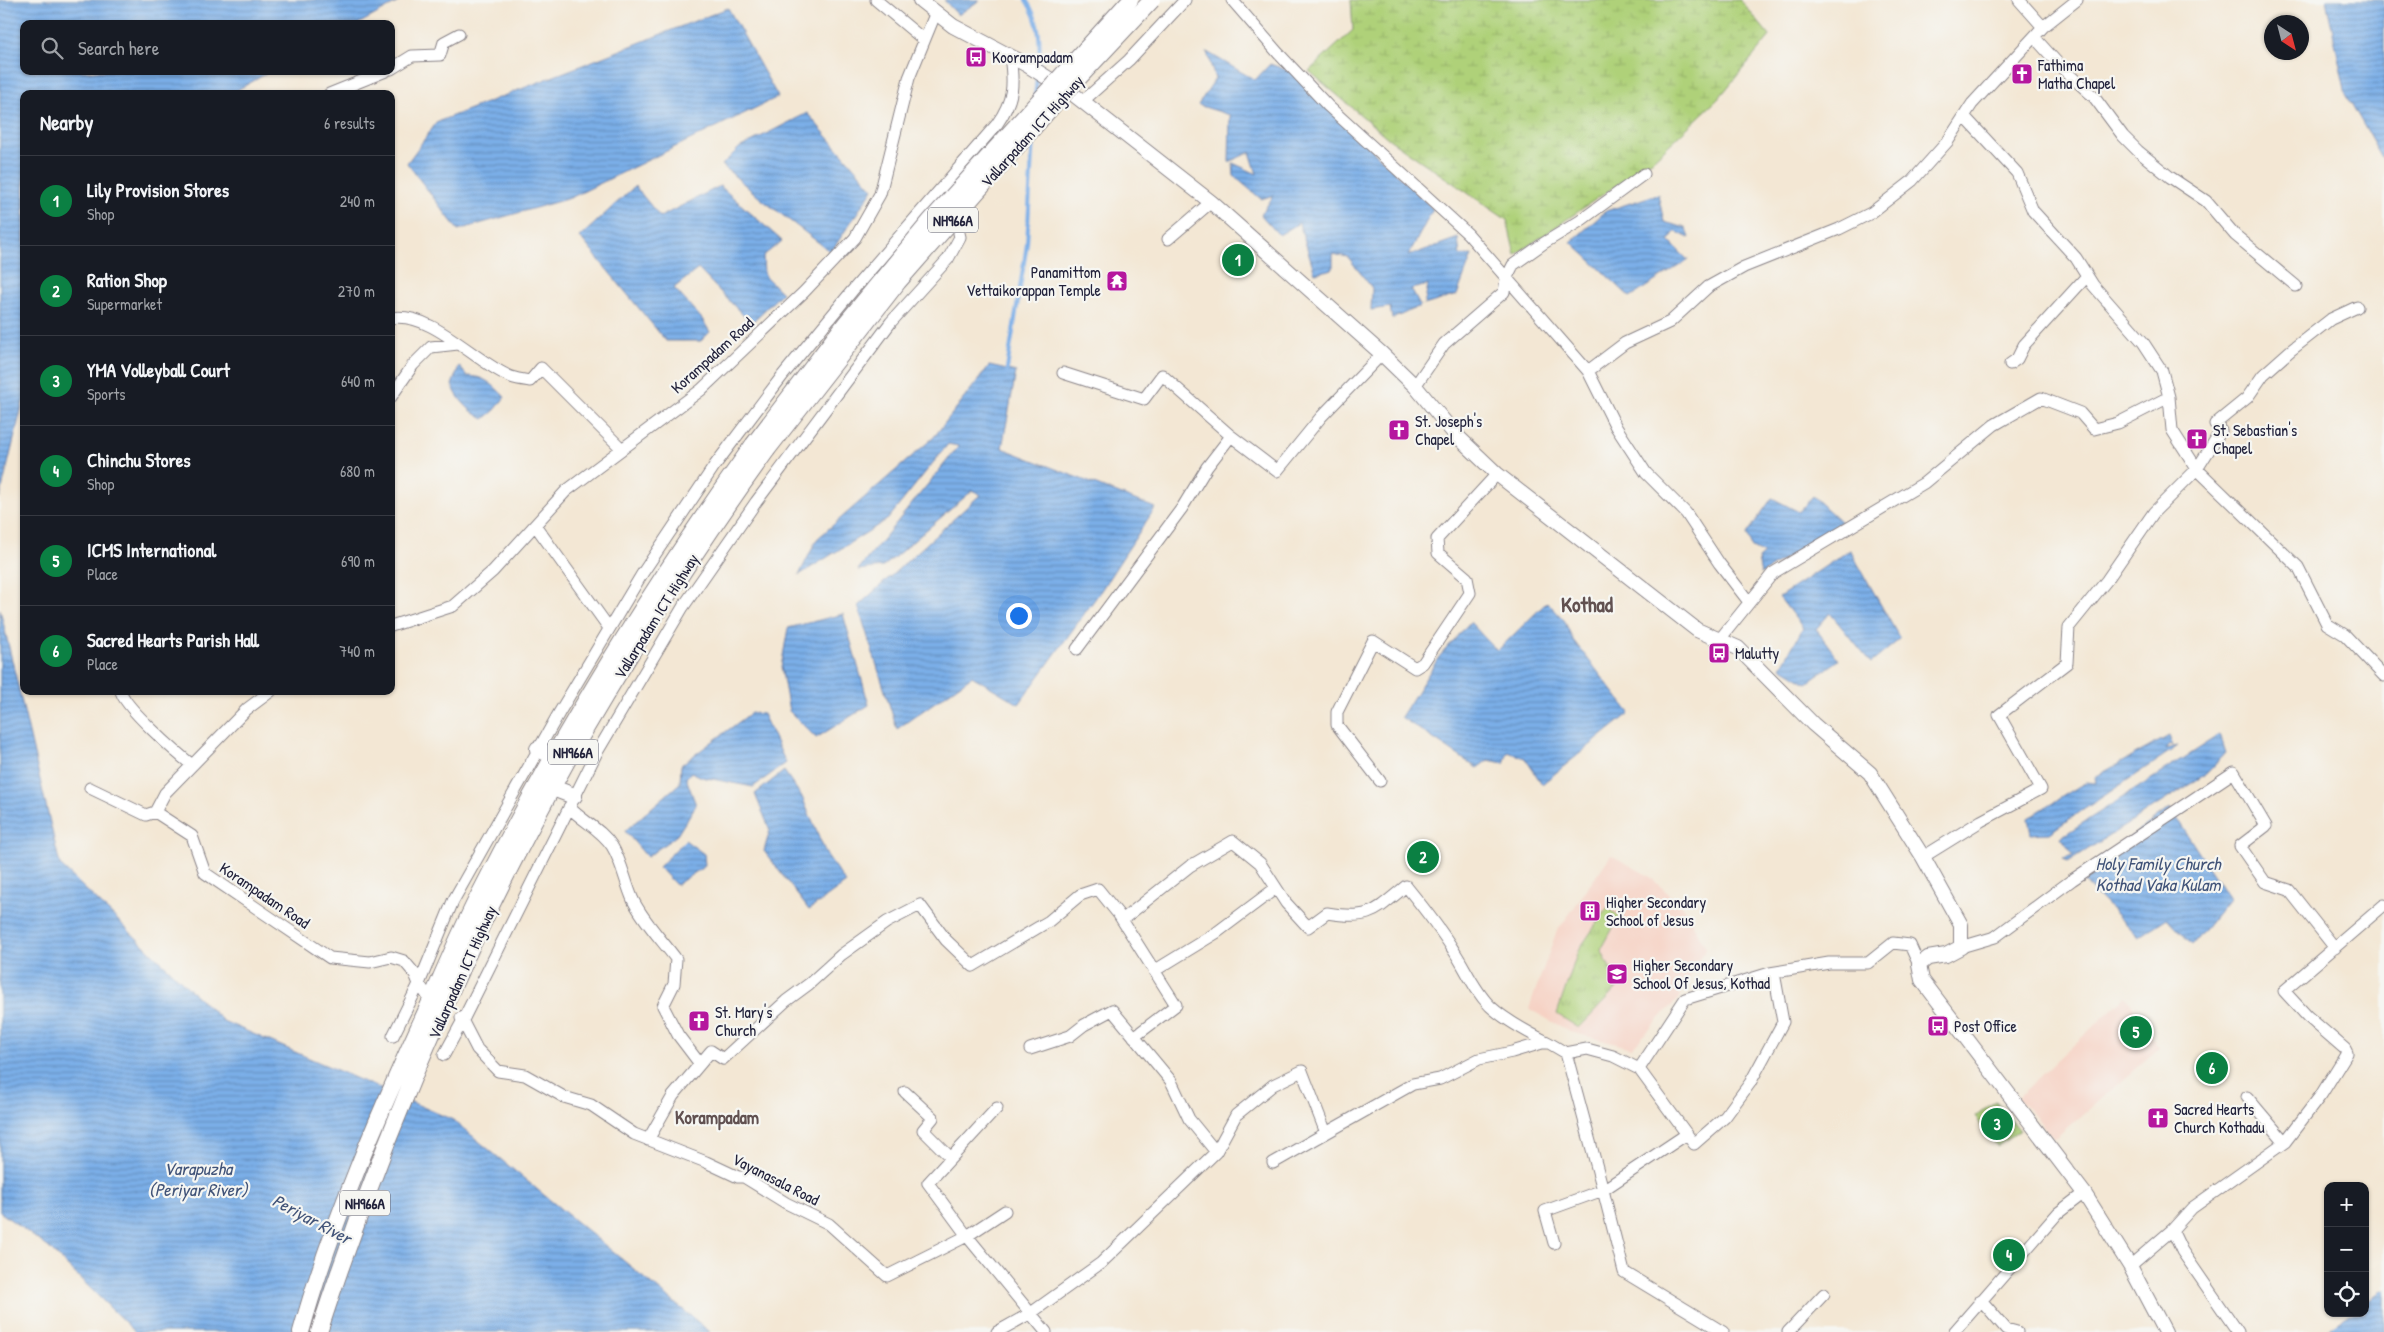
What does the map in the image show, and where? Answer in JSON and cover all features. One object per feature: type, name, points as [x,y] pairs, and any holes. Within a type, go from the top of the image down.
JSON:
[{"type":"highway","name":"Vallarpadam ICT Highway","points":[[319,1332],[344,1256],[416,1075],[494,902],[553,788],[660,608],[760,448],[846,324],[931,220],[1130,0]]},
{"type":"highway","name":"Vallarpadam ICT Highway","points":[[301,1332],[327,1250],[399,1068],[545,753],[696,526],[898,282],[1056,102],[1152,0]]},
{"type":"highway","points":[[553,788],[572,802]]},
{"type":"main road","points":[[920,0],[953,26],[1027,65],[1077,98],[1211,202],[1382,354],[1415,386],[1453,432],[1497,474],[1697,630],[1738,648],[1812,724],[1870,773],[1924,857],[1961,925],[1961,947],[1946,955],[1928,958],[1920,965],[1922,980],[2084,1193],[2130,1266],[2165,1332]]},
{"type":"street","points":[[876,0],[924,40]]},
{"type":"street","points":[[1077,98],[1129,60],[1185,0]]},
{"type":"street","points":[[1232,0],[1328,106],[1468,234],[1588,372],[1616,427],[1646,473],[1686,513],[1749,602]]},
{"type":"street","points":[[2019,0],[2043,27]]},
{"type":"street","points":[[1588,372],[1625,343],[1670,322],[1708,287],[1744,267],[1832,233],[1871,213],[1912,181],[1948,141],[1972,104],[2043,27],[2077,0]]},
{"type":"street","name":"Korampadam Road","points":[[395,625],[453,606],[493,571],[566,490],[701,390],[804,292],[855,238],[880,194],[909,78],[936,12]]},
{"type":"street","points":[[395,67],[412,56],[440,55],[444,42],[459,34]]},
{"type":"street","points":[[2034,37],[2063,69],[2094,97],[2123,136],[2138,151],[2170,177],[2206,201],[2234,235],[2296,286]]},
{"type":"street","points":[[393,1036],[419,984],[453,901],[545,753],[609,628],[642,574],[715,465],[783,375],[1007,109],[1014,83],[1010,56]]},
{"type":"street","points":[[339,90],[376,75]]},
{"type":"street","points":[[1964,116],[2017,173],[2034,211],[2076,258],[2087,276],[2143,342],[2162,371],[2169,397],[2172,430],[2197,469],[2298,567],[2327,624],[2346,635],[2384,676]]},
{"type":"street","points":[[1415,386],[1444,344],[1504,292],[1506,279],[1513,265],[1580,221],[1644,174]]},
{"type":"street","points":[[444,1055],[572,802],[625,702],[694,591],[756,502],[891,322],[952,252],[960,237],[954,211],[938,191]]},
{"type":"street","points":[[1168,238],[1211,202]]},
{"type":"street","points":[[2010,364],[2017,359],[2024,345],[2087,276]]},
{"type":"street","points":[[1924,857],[1981,821],[2040,788],[1999,715],[2067,663],[2069,627],[2107,580],[2154,512],[2197,469],[2221,431],[2215,424],[2247,398],[2263,375],[2290,351],[2330,320],[2357,307]]},
{"type":"street","points":[[395,317],[404,316],[425,324],[510,376],[530,381],[541,368],[622,449]]},
{"type":"street","points":[[395,391],[413,365],[431,347],[458,344]]},
{"type":"street","points":[[1063,373],[1144,399],[1162,375],[1231,436],[1277,471],[1321,416],[1382,354]]},
{"type":"street","points":[[1720,639],[1773,573],[1924,483],[1994,425],[2041,398],[2080,413],[2094,429],[2118,423],[2169,397]]},
{"type":"street","points":[[1077,649],[1182,508],[1207,467],[1231,436]]},
{"type":"street","points":[[1380,781],[1348,743],[1337,725],[1337,712],[1372,641],[1415,668],[1422,663],[1455,616],[1470,593],[1467,578],[1438,553],[1437,538],[1497,474]]},
{"type":"street","points":[[535,525],[609,628]]},
{"type":"street","points":[[122,695],[176,753],[192,764]]},
{"type":"street","points":[[90,788],[146,815],[155,812],[165,793],[192,764],[246,709],[265,695]]},
{"type":"street","points":[[1961,947],[1995,937],[2072,880],[2234,772],[2266,826],[2240,846],[2265,882],[2289,890],[2335,948]]},
{"type":"street","points":[[572,802],[578,816],[594,827],[612,845],[633,900],[645,920],[676,959],[674,984],[663,1006],[678,1036],[700,1064]]},
{"type":"street","name":"Korampadam Road","points":[[155,812],[192,836],[205,873],[330,958],[370,962],[391,957],[404,961],[416,974],[419,984]]},
{"type":"street","points":[[1122,920],[1190,866],[1233,841],[1260,863],[1286,903],[1308,927],[1327,913],[1358,917],[1376,911],[1406,886],[1432,917],[1455,951],[1477,990],[1491,1006],[1528,1033],[1566,1053],[1587,1049],[1613,1056],[1639,1069],[1694,1144],[1724,1117],[1750,1083],[1783,1022],[1774,973]]},
{"type":"street","points":[[1154,972],[1216,932],[1276,888]]},
{"type":"street","points":[[648,1140],[673,1096],[711,1051],[723,1059],[773,1012],[841,955],[887,922],[920,905],[946,940],[973,966],[1049,921],[1080,895],[1098,889],[1122,920],[1176,1005],[1134,1037]]},
{"type":"street","points":[[2130,1266],[2172,1230],[2192,1208],[2285,1142],[2321,1095],[2346,1053],[2345,1049],[2307,1016],[2284,991],[2384,905]]},
{"type":"street","points":[[1639,1069],[1685,1000],[1774,973],[1829,963],[1868,963],[1892,944],[1910,945],[1920,965]]},
{"type":"street","points":[[419,984],[428,994]]},
{"type":"street","points":[[1030,1049],[1070,1036],[1084,1025],[1112,1010],[1171,1081],[1189,1119],[1216,1152]]},
{"type":"street","name":"Vayanasala Road","points":[[462,1019],[477,1049],[498,1071],[525,1075],[564,1097],[591,1105],[634,1134],[706,1162],[738,1177],[744,1177],[786,1203],[829,1224],[887,1276],[967,1236]]},
{"type":"street","points":[[1273,1163],[1413,1084],[1440,1079],[1479,1059],[1549,1043]]},
{"type":"street","points":[[1566,1053],[1624,1272],[1723,1332]]},
{"type":"street","points":[[997,1332],[1031,1313],[1101,1263],[1216,1152],[1236,1115],[1273,1084],[1302,1071],[1326,1133]]},
{"type":"street","points":[[905,1092],[933,1118],[923,1130],[951,1158]]},
{"type":"street","points":[[2247,1097],[2285,1142]]},
{"type":"street","points":[[997,1108],[928,1183],[967,1236],[1046,1332]]},
{"type":"street","points":[[1554,1243],[1545,1211],[1603,1190],[1687,1134]]},
{"type":"street","points":[[1954,1332],[2058,1213],[2084,1193]]},
{"type":"street","points":[[967,1236],[1005,1211]]},
{"type":"street","points":[[2172,1230],[2182,1251],[2238,1332]]},
{"type":"street","points":[[1788,1332],[1824,1294]]},
{"type":"street","points":[[1982,1300],[2006,1329],[2017,1332]]},
{"type":"shaded area","name":"Higher Secondary School Of Jesus, Kothad","points":[[1611,855],[1649,876],[1684,908],[1706,948],[1678,999],[1632,1048],[1571,1032],[1529,1009],[1556,933]]},
{"type":"shaded area","points":[[2126,996],[2159,1048],[2055,1139],[2018,1097]]},
{"type":"green space","points":[[1351,0],[1740,0],[1770,36],[1718,99],[1653,160],[1515,255],[1507,220],[1389,139],[1309,71],[1353,30]]},
{"type":"green space","points":[[1608,907],[1619,917],[1601,950],[1619,986],[1579,1028],[1557,1014],[1578,951]]},
{"type":"green space","points":[[1996,1101],[2019,1131],[1997,1146],[1975,1117]]},
{"type":"water","points":[[0,0],[402,0],[365,20],[20,20],[20,75],[264,75],[237,90],[20,90],[20,414],[0,497]]},
{"type":"water","points":[[944,0],[980,0],[958,15]]},
{"type":"water","points":[[2326,0],[2384,0],[2384,161],[2346,94]]},
{"type":"water","points":[[728,8],[778,97],[570,198],[458,230],[407,163],[437,122]]},
{"type":"water","points":[[1207,52],[1255,80],[1270,64],[1292,72],[1433,209],[1408,256],[1458,238],[1460,256],[1472,255],[1457,295],[1424,305],[1428,285],[1411,289],[1420,306],[1392,319],[1390,307],[1371,310],[1372,288],[1348,257],[1333,254],[1333,269],[1315,273],[1299,223],[1279,235],[1261,215],[1274,195],[1261,199],[1234,176],[1233,163],[1257,174],[1250,152],[1229,162],[1230,115],[1198,105],[1215,79]]},
{"type":"water","points":[[807,113],[873,189],[831,252],[760,198],[722,165],[739,148]]},
{"type":"water","points":[[635,186],[660,217],[720,186],[782,241],[763,256],[764,275],[782,293],[751,323],[698,269],[674,288],[702,319],[710,332],[701,341],[666,341],[580,237]]},
{"type":"water","points":[[1658,194],[1664,222],[1686,228],[1689,238],[1675,231],[1669,241],[1688,260],[1630,297],[1571,242],[1606,211]]},
{"type":"water","points":[[459,366],[467,376],[484,379],[505,397],[495,410],[484,419],[465,405],[452,385]]},
{"type":"water","points":[[989,366],[1016,372],[1002,448],[1155,508],[1100,592],[1019,704],[972,676],[897,729],[858,606],[980,495],[973,490],[883,567],[858,570],[959,446],[948,444],[888,519],[799,575],[817,539],[934,437]]},
{"type":"water","points":[[1813,496],[1841,522],[1761,574],[1758,559],[1764,554],[1752,548],[1747,534],[1772,498],[1799,512]]},
{"type":"water","points":[[1850,550],[1900,639],[1871,663],[1830,613],[1816,629],[1839,660],[1807,683],[1781,667],[1803,628],[1779,597]]},
{"type":"water","points":[[1547,602],[1564,620],[1573,640],[1630,713],[1542,784],[1525,758],[1508,752],[1504,763],[1488,760],[1477,768],[1401,717],[1439,657],[1470,622],[1497,651]]},
{"type":"water","name":"Varapuzha (Periyar River)","points":[[0,609],[60,865],[223,1021],[453,1120],[710,1332],[135,1332],[48,1247],[0,1212]]},
{"type":"water","points":[[843,614],[869,705],[816,738],[789,711],[781,667],[788,628]]},
{"type":"water","points":[[751,713],[763,714],[786,763],[753,787],[702,777],[691,772],[686,778],[696,805],[677,835],[647,857],[625,831],[680,783],[681,765]]},
{"type":"water","points":[[2220,735],[2226,753],[2206,774],[2068,862],[2063,858],[2074,855],[2061,837]]},
{"type":"water","points":[[2169,736],[2173,746],[2169,744],[2165,749],[2178,746],[2049,833],[2031,834],[2028,818],[2086,782],[2096,783],[2095,777]]},
{"type":"water","points":[[784,771],[802,797],[827,856],[846,883],[809,910],[764,851],[770,830],[755,794]]},
{"type":"water","name":"Holy Family Church Kothad Vaka Kulam","points":[[2170,808],[2229,899],[2192,945],[2167,918],[2138,937],[2078,875]]},
{"type":"water","points":[[685,840],[704,854],[705,866],[676,885],[659,867]]},
{"type":"water","points":[[2384,1290],[2384,1332],[2323,1332],[2344,1317],[2369,1317],[2369,1300]]},
{"type":"waterway","points":[[1026,0],[1035,17],[1039,33],[1038,69]]},
{"type":"waterway","points":[[1035,97],[1037,76]]},
{"type":"waterway","points":[[1006,375],[1027,244],[1033,136]]},
{"type":"place","name":"Koorampadam","points":[[976,57]]},
{"type":"place","name":"Fathima Matha Chapel","points":[[2022,74]]},
{"type":"place","name":"Lily Provision Stores","points":[[1238,260]]},
{"type":"place","name":"Panamittom Vettaikorappan Temple","points":[[1117,281]]},
{"type":"place","name":"St. Joseph's Chapel","points":[[1399,430]]},
{"type":"place","name":"St. Sebastian's Chapel","points":[[2197,439]]},
{"type":"place","name":"Malutty","points":[[1719,653]]},
{"type":"place","name":"Ration Shop","points":[[1423,857]]},
{"type":"place","name":"Higher Secondary School of Jesus","points":[[1590,911]]},
{"type":"place","name":"Higher Secondary School Of Jesus, Kothad","points":[[1617,974]]},
{"type":"place","name":"St. Mary's Church","points":[[699,1021]]},
{"type":"place","name":"Post Office","points":[[1938,1026]]},
{"type":"place","name":"ICMS International","points":[[2136,1032]]},
{"type":"place","name":"Sacred Hearts Parish Hall","points":[[2212,1068]]},
{"type":"place","name":"Sacred Hearts Church Kothadu","points":[[2158,1118]]},
{"type":"place","name":"YMA Volleyball Court","points":[[1997,1124]]},
{"type":"place","name":"Chinchu Stores","points":[[2009,1255]]},
{"type":"district","name":"Kothad","points":[[1587,604]]},
{"type":"district","name":"Korampadam","points":[[717,1117]]},
{"type":"water label","name":"Periyar River","points":[[312,1219]]}]
